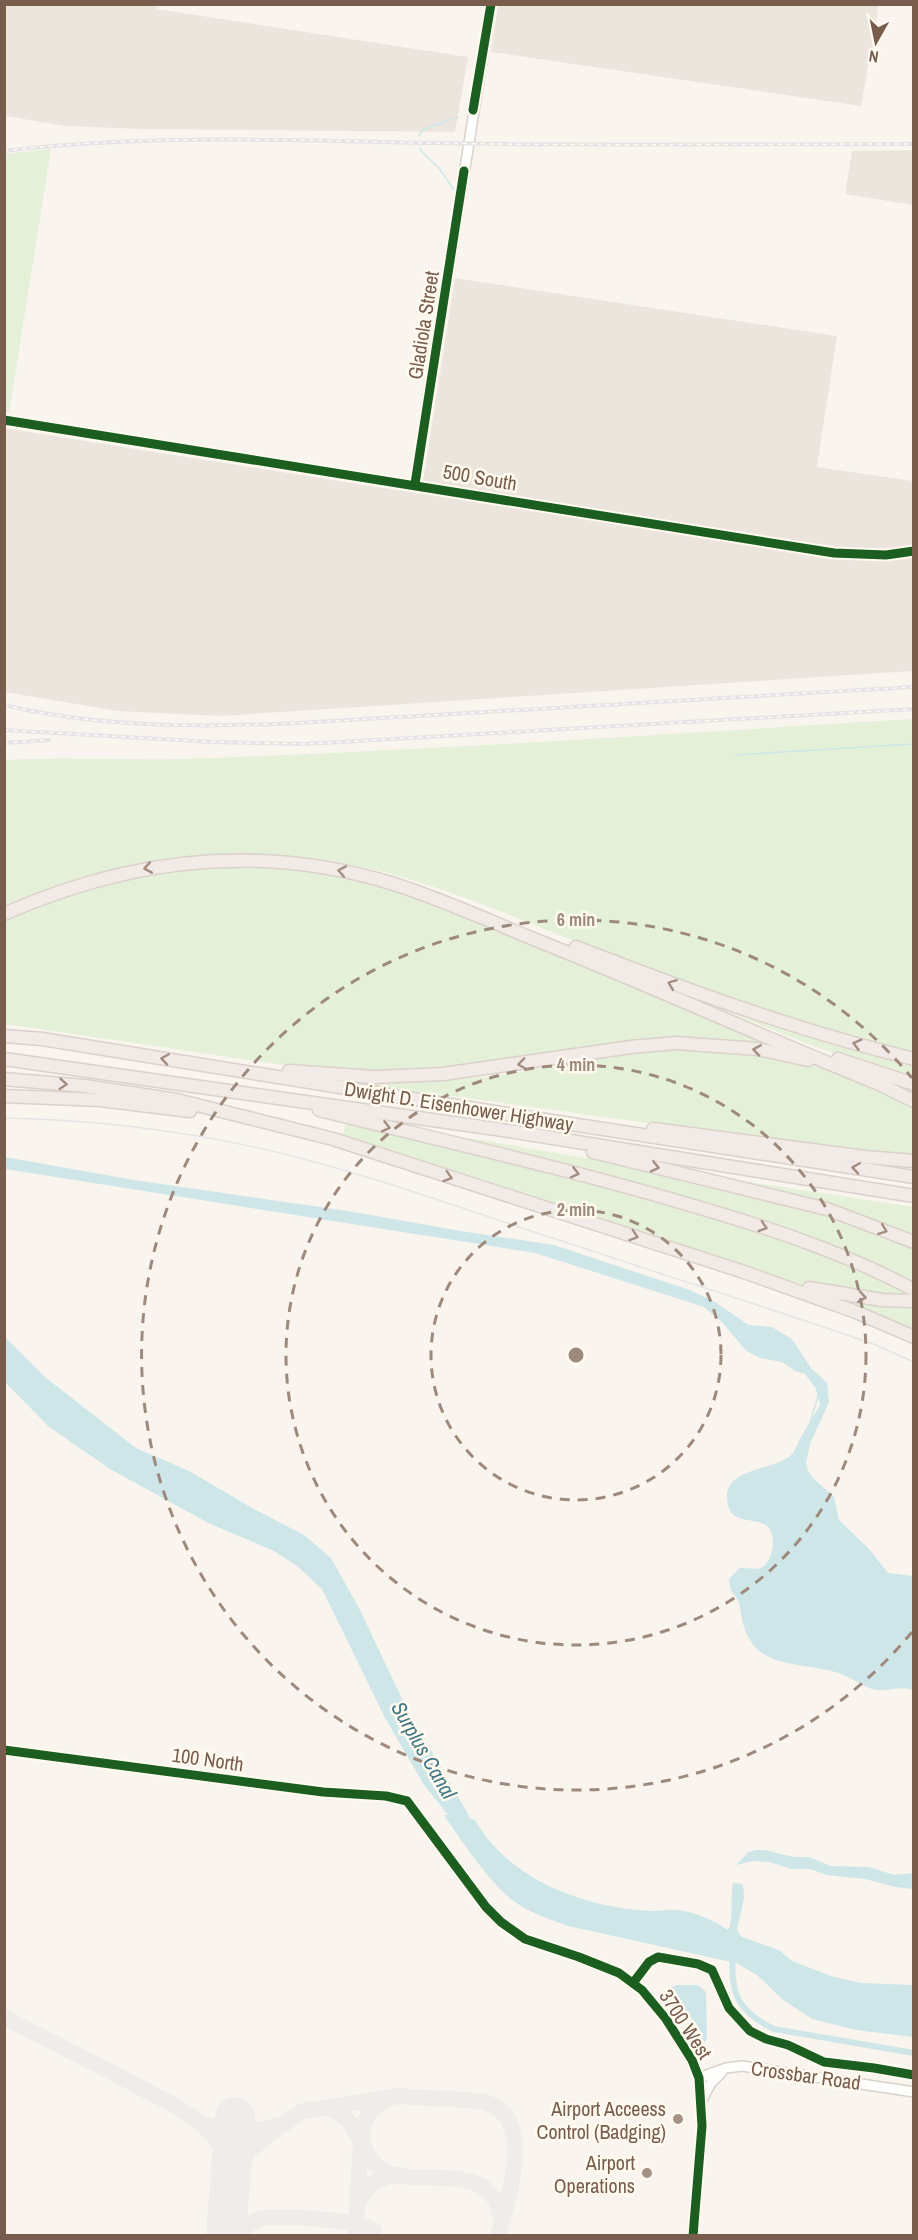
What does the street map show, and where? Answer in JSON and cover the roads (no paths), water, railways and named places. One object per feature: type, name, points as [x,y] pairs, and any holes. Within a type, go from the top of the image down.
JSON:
[{"type":"highway","points":[[4,914],[86,882],[183,863],[272,862],[364,876],[416,891],[690,1004],[914,1101]]},
{"type":"highway","points":[[364,876],[390,878],[403,882],[739,1008],[914,1059]]},
{"type":"highway","points":[[690,1004],[832,1057],[914,1084]]},
{"type":"highway","name":"Dwight D. Eisenhower Highway","points":[[4,1036],[42,1039],[914,1177]]},
{"type":"highway","points":[[199,1064],[374,1077],[420,1075],[492,1068],[631,1047],[676,1043],[758,1049],[835,1066]]},
{"type":"highway","name":"Dwight D. Eisenhower Highway","points":[[4,1059],[496,1129],[914,1196]]},
{"type":"highway","points":[[4,1079],[85,1086],[177,1101],[333,1139],[744,1272],[856,1312],[914,1337]]},
{"type":"highway","points":[[248,1093],[620,1184],[814,1244],[888,1276],[914,1290]]},
{"type":"highway","points":[[4,1096],[100,1100],[181,1110],[265,1124],[333,1139]]},
{"type":"highway","points":[[526,1117],[571,1117],[865,1157],[914,1161]]},
{"type":"highway","points":[[496,1129],[827,1209],[914,1242]]},
{"type":"highway","points":[[744,1272],[818,1290],[882,1300],[914,1301]]},
{"type":"street","name":"Gladiola Street","points":[[415,484],[491,4]]},
{"type":"street","name":"500 South","points":[[4,420],[841,554],[886,555],[914,550]]},
{"type":"street","name":"100 North","points":[[4,1750],[407,1801]]},
{"type":"street","name":"3700 West","points":[[407,1801],[486,1907],[501,1922],[525,1939],[602,1965],[633,1983],[661,2012],[692,2060],[699,2078],[702,2126],[693,2235]]},
{"type":"street","name":"Crossbar Road","points":[[699,2078],[726,2068],[751,2067],[914,2092]]},
{"type":"street","points":[[701,2102],[711,2083],[726,2068]]},
{"type":"water","points":[[5,1157],[134,1180],[348,1211],[554,1245],[690,1290],[715,1302],[749,1325],[772,1327],[792,1339],[811,1368],[827,1383],[829,1402],[810,1444],[806,1463],[808,1471],[834,1497],[839,1520],[870,1550],[888,1573],[913,1576],[913,1690],[872,1689],[835,1672],[772,1659],[751,1642],[744,1628],[738,1600],[729,1585],[729,1579],[739,1568],[757,1569],[766,1564],[771,1554],[773,1541],[767,1526],[736,1517],[732,1513],[728,1507],[729,1487],[744,1474],[777,1463],[793,1453],[820,1405],[816,1389],[805,1374],[795,1371],[782,1362],[760,1358],[746,1351],[722,1322],[704,1307],[535,1253],[5,1169]]},
{"type":"water","name":"Surplus Canal","points":[[4,1336],[45,1377],[136,1448],[189,1471],[304,1535],[331,1558],[360,1610],[405,1705],[471,1819],[475,1820],[508,1860],[529,1875],[576,1897],[628,1909],[690,1912],[728,1930],[731,1920],[733,1883],[743,1884],[744,1898],[737,1930],[742,1937],[779,1950],[792,1961],[834,1977],[861,1983],[913,1985],[913,2037],[856,2030],[812,2019],[782,1999],[757,1975],[736,1963],[568,1926],[532,1912],[512,1900],[476,1860],[444,1815],[448,1815],[424,1785],[384,1716],[322,1589],[297,1566],[274,1551],[208,1523],[110,1469],[49,1427],[5,1382]]},
{"type":"water","points":[[756,1850],[794,1857],[809,1857],[831,1866],[869,1867],[894,1875],[913,1873],[913,1889],[865,1879],[827,1875],[810,1869],[791,1869],[769,1862],[754,1861],[736,1865],[748,1852]]},
{"type":"water","points":[[677,1985],[698,1985],[706,1992],[707,2039],[702,2045],[698,2043],[697,2024],[667,1993]]},
{"type":"waterway","points":[[419,136],[422,130],[458,117]]},
{"type":"waterway","points":[[420,148],[439,168],[454,190]]},
{"type":"waterway","points":[[735,755],[914,744]]},
{"type":"waterway","points":[[810,1423],[819,1393]]},
{"type":"waterway","points":[[733,1954],[733,1980],[738,1999],[744,2008],[761,2022],[774,2029],[914,2053]]},
{"type":"tram line","points":[[4,1118],[154,1129],[227,1141],[300,1158],[413,1192],[818,1325],[876,1345],[914,1362]]},
{"type":"railway","points":[[4,151],[163,140],[550,144],[914,144]]},
{"type":"railway","points":[[4,705],[110,722],[164,725],[272,724],[914,687]]},
{"type":"railway","points":[[4,730],[213,742],[305,744],[914,709]]},
{"type":"railway","points":[[4,743],[49,740]]},
{"type":"place","name":"Airport Acceess Control (Badging)","points":[[678,2119]]},
{"type":"place","name":"Airport Operations","points":[[647,2173]]}]
